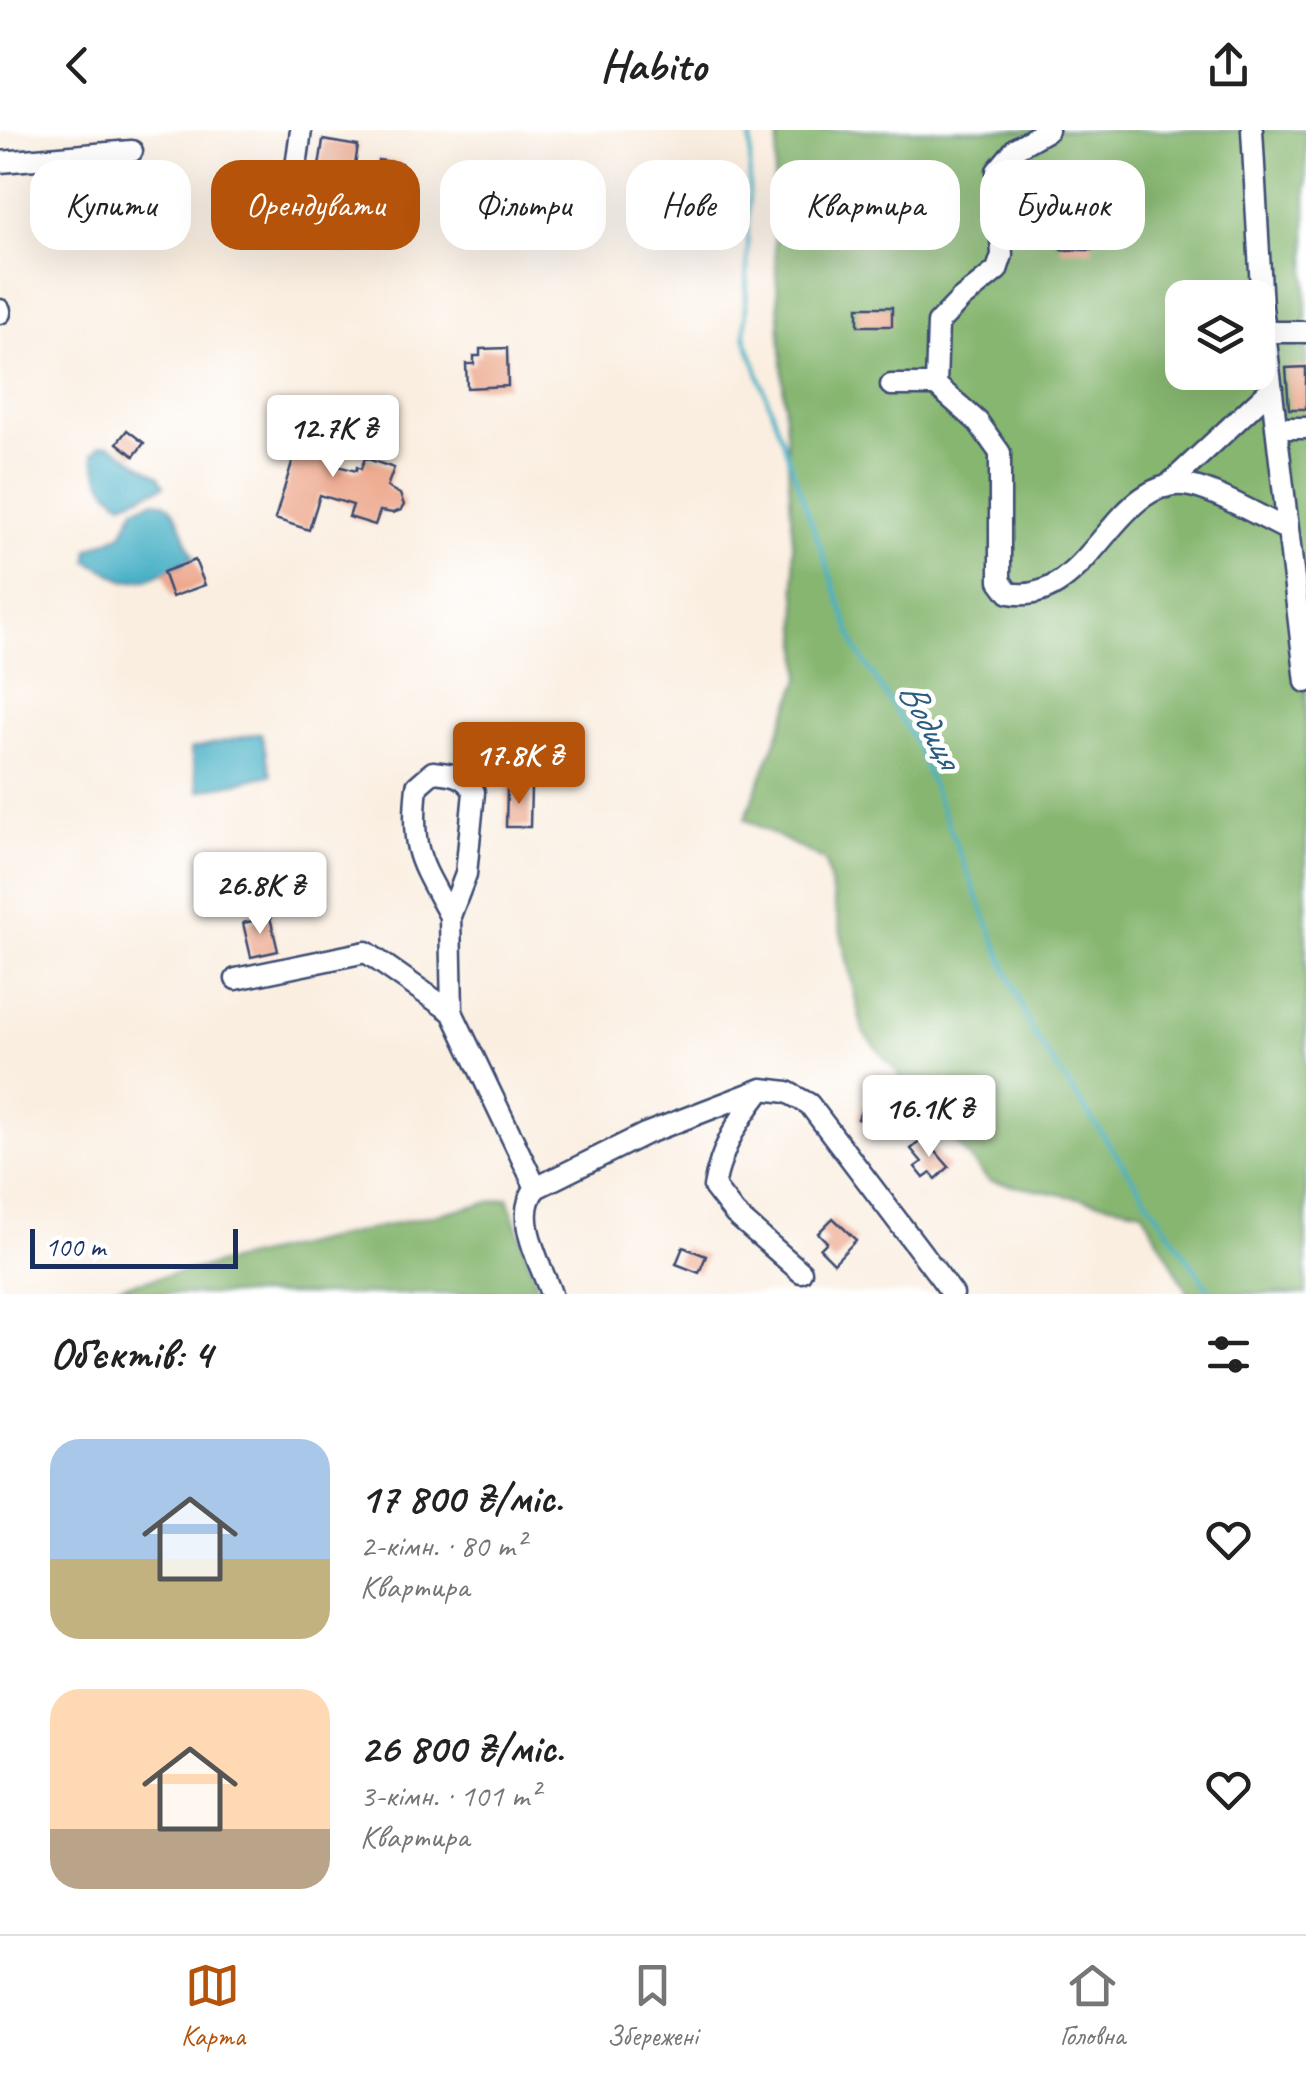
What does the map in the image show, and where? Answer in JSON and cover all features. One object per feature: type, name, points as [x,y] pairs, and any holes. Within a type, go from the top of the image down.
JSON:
[{"type":"street","points":[[297,160],[301,130]]},
{"type":"street","points":[[936,385],[938,323],[961,298],[997,270],[1002,255],[997,171],[1016,148],[1048,130]]},
{"type":"street","points":[[1252,130],[1262,280]]},
{"type":"street","points":[[0,162],[132,151]]},
{"type":"street","points":[[1275,332],[1306,332]]},
{"type":"street","points":[[892,386],[936,385],[978,422],[1000,453],[1000,581],[1009,593],[1024,596],[1067,578],[1134,505],[1166,486],[1270,390]]},
{"type":"street","points":[[1272,390],[1306,682]]},
{"type":"street","points":[[1276,428],[1306,428]]},
{"type":"street","points":[[1166,486],[1192,486],[1288,530]]},
{"type":"street","points":[[450,916],[419,859],[412,830],[417,786],[433,772],[458,774],[474,792],[466,874],[450,916],[452,1012],[536,1188]]},
{"type":"street","points":[[236,979],[366,952],[452,1012]]},
{"type":"street","points":[[762,1089],[724,1146],[714,1187],[735,1214],[800,1272]]},
{"type":"street","points":[[552,1294],[525,1218],[527,1201],[536,1188],[645,1134],[762,1089],[788,1092],[809,1104],[953,1294]]},
{"type":"green space","points":[[779,130],[1306,130],[1306,1294],[1189,1294],[1142,1210],[989,1181],[863,1032],[825,861],[745,819],[801,676],[775,250],[960,250],[960,160],[776,160]]},
{"type":"green space","points":[[508,1198],[540,1294],[85,1294]]},
{"type":"water","points":[[110,445],[159,476],[164,486],[122,503],[102,482],[93,454],[100,446]]},
{"type":"water","points":[[153,501],[163,502],[175,513],[194,557],[149,579],[125,581],[88,561],[89,549],[122,534],[135,508]]},
{"type":"water","points":[[261,733],[271,775],[199,791],[190,749]]},
{"type":"building","points":[[323,140],[358,146],[356,160],[320,160]]},
{"type":"building","points":[[858,307],[892,307],[892,326],[858,326]]},
{"type":"building","points":[[507,348],[508,386],[467,388],[466,364],[474,364],[480,349]]},
{"type":"building","points":[[1306,367],[1306,409],[1289,409],[1286,368]]},
{"type":"building","points":[[306,416],[345,428],[334,465],[356,471],[365,458],[394,468],[387,487],[400,494],[404,505],[401,510],[380,511],[375,525],[349,517],[353,505],[320,495],[309,530],[275,519]]},
{"type":"building","points":[[127,430],[144,443],[134,456],[117,443]]},
{"type":"building","points":[[195,560],[205,585],[172,597],[163,572]]},
{"type":"building","points":[[507,787],[531,787],[530,827],[506,827]]},
{"type":"building","points":[[270,917],[278,951],[251,957],[243,923]]},
{"type":"building","points":[[877,1098],[889,1103],[878,1132],[866,1128],[868,1123],[858,1119],[864,1103],[874,1107]]},
{"type":"building","points":[[924,1138],[949,1167],[936,1179],[931,1173],[924,1178],[915,1167],[922,1162],[911,1149]]},
{"type":"building","points":[[833,1218],[856,1240],[834,1263],[820,1249],[827,1242],[818,1233]]},
{"type":"building","points":[[683,1247],[706,1256],[699,1273],[676,1264]]},
{"type":"waterway","name":"Водиця","points":[[751,130],[745,336],[857,650],[914,740],[1032,1032],[1212,1294]]}]
